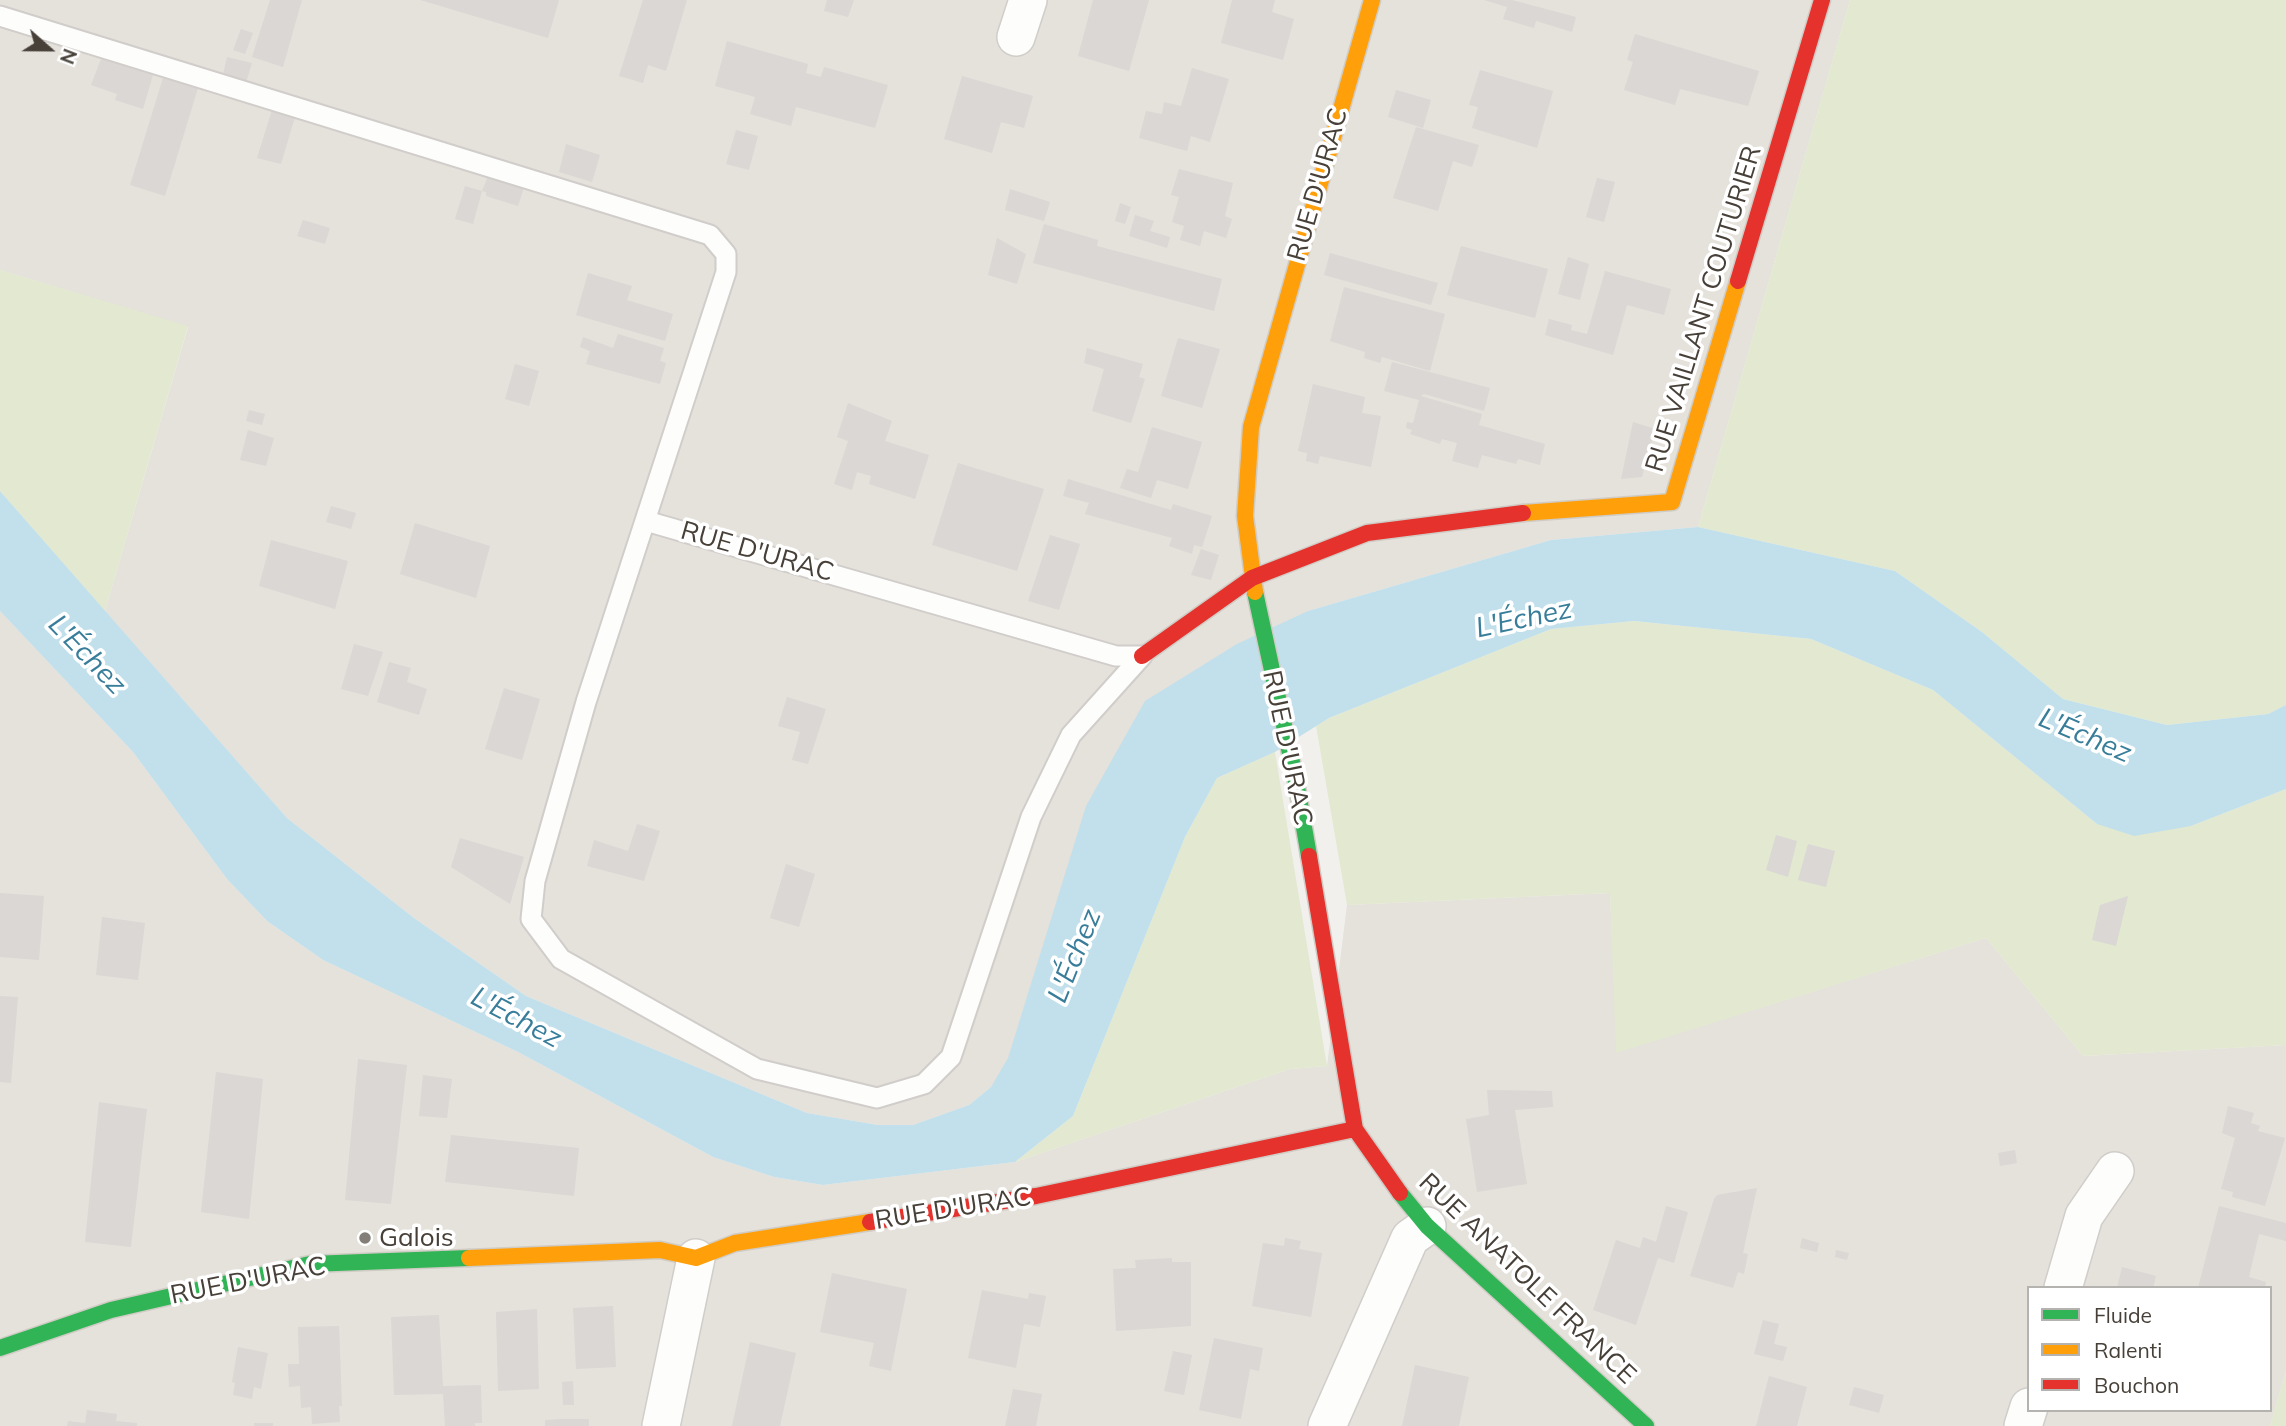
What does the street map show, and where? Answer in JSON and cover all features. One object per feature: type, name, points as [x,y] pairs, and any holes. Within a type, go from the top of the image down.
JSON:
[{"type":"street","points":[[1016,37],[1028,0]]},
{"type":"street","name":"RUE D'URAC","points":[[0,1348],[111,1310],[310,1264],[660,1250],[696,1258],[735,1243],[1036,1196],[1355,1129],[1295,776],[1256,606],[1245,516],[1251,427],[1263,376],[1372,0]]},
{"type":"street","name":"RUE VAILLANT COUTURIER","points":[[1252,578],[1367,533],[1499,515],[1672,502],[1822,0]]},
{"type":"street","points":[[1142,656],[1252,578]]},
{"type":"street","name":"RUE ANATOLE FRANCE","points":[[1355,1129],[1385,1175],[1427,1226],[1646,1426]]},
{"type":"street","points":[[2064,1286],[2084,1216],[2115,1171]]},
{"type":"street","points":[[1327,1426],[1410,1238],[1427,1226]]},
{"type":"street","points":[[661,1426],[696,1258]]},
{"type":"lane","points":[[0,16],[709,235],[726,254],[726,272],[660,467],[646,521],[586,702],[535,881],[531,919],[561,959],[757,1069],[877,1098],[925,1084],[951,1057],[1031,817],[1071,735],[1142,656]]},
{"type":"lane","name":"RUE D'URAC","points":[[646,521],[1116,656],[1142,656]]},
{"type":"shaded area","points":[[0,0],[1850,0],[1698,527],[1551,540],[1308,611],[991,1087],[969,1105],[913,1125],[878,1125],[807,1113],[526,996],[414,918],[287,818],[105,611],[188,327],[0,270]]},
{"type":"shaded area","points":[[0,611],[133,752],[227,879],[267,921],[323,960],[518,1052],[713,1157],[774,1177],[823,1185],[1015,1162],[1290,1069],[1327,1066],[1347,905],[1610,893],[1617,1052],[1986,938],[2083,1056],[2286,1045],[2286,1371],[2270,1426],[0,1426]]},
{"type":"green space","points":[[1850,0],[2286,0],[2286,705],[2268,714],[2167,725],[2063,699],[1982,632],[1895,571],[1698,527]]},
{"type":"green space","points":[[0,270],[188,326],[105,611],[0,491]]},
{"type":"green space","points":[[1634,621],[1811,639],[1933,690],[2097,824],[2191,826],[2286,789],[2286,1045],[2083,1056],[1986,938],[1616,1053],[1610,893],[1347,905],[1316,726],[1329,718],[1551,629]]},
{"type":"green space","points":[[1275,752],[1327,1066],[1290,1069],[1015,1162],[1073,1116],[1185,837],[1217,778]]},
{"type":"green space","points":[[2286,1371],[2286,1426],[2270,1426]]},
{"type":"water","name":"L'Échez","points":[[0,491],[287,818],[414,918],[526,996],[807,1113],[878,1125],[913,1125],[969,1105],[991,1087],[1008,1058],[1086,806],[1145,701],[1237,644],[1308,611],[1551,540],[1698,527],[1895,571],[1982,632],[2063,699],[2167,725],[2268,714],[2286,705],[2286,789],[2191,826],[2134,836],[2097,824],[1933,690],[1811,639],[1634,621],[1551,629],[1329,718],[1275,752],[1217,778],[1185,837],[1073,1116],[1015,1162],[823,1185],[774,1177],[713,1157],[518,1052],[323,960],[267,921],[227,879],[133,752],[0,611]]},
{"type":"building","points":[[270,0],[302,0],[283,67],[252,57]]},
{"type":"building","points":[[420,0],[559,0],[548,38]]},
{"type":"building","points":[[643,0],[687,0],[666,71],[648,65],[643,83],[619,76]]},
{"type":"building","points":[[827,0],[854,0],[848,17],[824,11]]},
{"type":"building","points":[[1093,0],[1149,0],[1129,71],[1078,56]]},
{"type":"building","points":[[1232,0],[1275,0],[1272,12],[1294,19],[1283,60],[1221,43]]},
{"type":"building","points":[[1484,0],[1512,0],[1576,17],[1572,32],[1536,21],[1534,28],[1503,19],[1507,7]]},
{"type":"building","points":[[241,29],[253,33],[245,54],[233,50]]},
{"type":"building","points":[[1635,34],[1759,71],[1748,106],[1680,89],[1675,105],[1624,90],[1633,62],[1627,60]]},
{"type":"building","points":[[727,41],[808,64],[806,73],[821,77],[824,67],[888,85],[875,128],[796,107],[791,126],[750,114],[755,97],[715,86]]},
{"type":"building","points":[[227,57],[252,63],[245,86],[222,79]]},
{"type":"building","points":[[101,59],[153,75],[143,109],[115,100],[117,94],[91,85]]},
{"type":"building","points":[[1192,68],[1229,79],[1210,142],[1191,136],[1187,151],[1139,138],[1146,111],[1162,114],[1164,102],[1181,106]]},
{"type":"building","points":[[1480,70],[1553,91],[1537,148],[1472,128],[1478,107],[1469,105]]},
{"type":"building","points":[[962,76],[1033,96],[1024,128],[1001,122],[992,153],[944,139]]},
{"type":"building","points":[[163,78],[198,88],[165,196],[130,185]]},
{"type":"building","points":[[1396,90],[1431,100],[1423,128],[1388,117]]},
{"type":"building","points":[[272,110],[295,117],[281,164],[257,158]]},
{"type":"building","points":[[1416,127],[1479,145],[1472,167],[1453,161],[1438,211],[1393,198]]},
{"type":"building","points":[[736,130],[758,136],[749,170],[726,164]]},
{"type":"building","points":[[566,144],[600,155],[592,182],[559,172]]},
{"type":"building","points":[[1179,169],[1233,183],[1225,216],[1232,219],[1226,238],[1204,231],[1200,246],[1180,240],[1184,226],[1172,222],[1179,197],[1171,195]]},
{"type":"building","points":[[488,176],[524,187],[518,206],[486,196],[486,192],[482,191]]},
{"type":"building","points":[[1597,178],[1615,182],[1604,222],[1586,217]]},
{"type":"building","points":[[465,186],[482,191],[473,224],[455,219]]},
{"type":"building","points":[[1010,189],[1050,202],[1044,221],[1005,210]]},
{"type":"building","points":[[1120,203],[1131,207],[1125,224],[1115,221]]},
{"type":"building","points":[[1135,215],[1154,221],[1150,231],[1170,237],[1167,248],[1129,236]]},
{"type":"building","points":[[303,220],[330,228],[325,244],[297,236]]},
{"type":"building","points":[[1044,224],[1098,240],[1097,246],[1222,279],[1214,311],[1033,263]]},
{"type":"building","points":[[997,238],[1026,254],[1017,284],[988,275]]},
{"type":"building","points":[[1461,246],[1548,269],[1535,318],[1447,295]]},
{"type":"building","points":[[1330,253],[1438,283],[1431,305],[1324,275]]},
{"type":"building","points":[[1568,257],[1589,264],[1580,300],[1558,294]]},
{"type":"building","points":[[1605,271],[1671,289],[1664,315],[1627,305],[1613,355],[1545,335],[1549,319],[1572,325],[1571,330],[1587,334]]},
{"type":"building","points":[[588,273],[632,286],[627,300],[673,314],[665,341],[576,315]]},
{"type":"building","points":[[1344,287],[1445,314],[1430,371],[1382,357],[1380,363],[1364,358],[1365,352],[1330,341]]},
{"type":"building","points":[[618,334],[664,348],[660,361],[666,363],[660,384],[586,364],[590,351],[580,347],[583,337],[613,348]]},
{"type":"building","points":[[1178,338],[1220,349],[1202,408],[1161,396]]},
{"type":"building","points":[[1087,348],[1143,364],[1139,377],[1145,379],[1131,423],[1092,411],[1104,369],[1084,363]]},
{"type":"building","points":[[1392,362],[1490,388],[1484,411],[1424,394],[1421,396],[1482,414],[1479,425],[1545,444],[1540,465],[1518,459],[1516,464],[1482,455],[1478,468],[1452,461],[1457,443],[1442,439],[1440,444],[1410,434],[1412,430],[1406,428],[1407,422],[1413,423],[1419,400],[1384,391]]},
{"type":"building","points":[[515,364],[539,371],[529,406],[505,399]]},
{"type":"building","points":[[1313,384],[1365,397],[1362,413],[1381,416],[1371,467],[1320,456],[1318,464],[1306,461],[1307,453],[1298,451]]},
{"type":"building","points":[[848,403],[892,421],[885,441],[929,455],[915,499],[869,484],[871,476],[857,472],[852,490],[834,484],[848,441],[837,437]]},
{"type":"building","points":[[249,410],[265,414],[262,425],[246,421]]},
{"type":"building","points":[[1633,422],[1655,429],[1642,477],[1621,479]]},
{"type":"building","points":[[1152,427],[1202,442],[1188,489],[1157,480],[1151,498],[1120,488],[1127,469],[1138,472]]},
{"type":"building","points":[[248,430],[274,438],[266,466],[240,460]]},
{"type":"building","points":[[958,463],[1044,489],[1017,571],[932,545]]},
{"type":"building","points":[[1068,479],[1171,510],[1173,504],[1212,516],[1202,547],[1194,545],[1192,554],[1169,546],[1172,538],[1085,514],[1089,503],[1063,496]]},
{"type":"building","points":[[331,506],[356,513],[351,529],[326,522]]},
{"type":"building","points":[[415,523],[490,546],[476,598],[400,574]]},
{"type":"building","points":[[1050,535],[1080,544],[1059,610],[1028,601]]},
{"type":"building","points":[[271,540],[348,561],[335,609],[259,586]]},
{"type":"building","points":[[1201,549],[1219,555],[1211,580],[1191,575]]},
{"type":"building","points":[[354,644],[383,652],[368,696],[341,689]]},
{"type":"building","points":[[389,662],[411,668],[407,682],[427,689],[419,715],[377,702]]},
{"type":"building","points":[[504,688],[540,699],[522,760],[485,749]]},
{"type":"building","points":[[787,697],[826,709],[808,764],[792,760],[800,732],[778,726]]},
{"type":"building","points":[[637,824],[660,831],[644,881],[587,866],[594,840],[628,851]]},
{"type":"building","points":[[1776,835],[1797,841],[1788,877],[1766,870]]},
{"type":"building","points":[[460,838],[524,857],[510,904],[451,867]]},
{"type":"building","points":[[1808,844],[1835,851],[1826,887],[1798,880]]},
{"type":"building","points":[[786,864],[815,874],[799,927],[770,918]]},
{"type":"building","points":[[0,893],[44,896],[39,960],[0,957]]},
{"type":"building","points":[[2128,896],[2116,946],[2092,940],[2100,905]]},
{"type":"building","points":[[102,917],[145,923],[138,980],[96,975]]},
{"type":"building","points":[[0,996],[18,997],[11,1083],[0,1082]]},
{"type":"building","points":[[358,1059],[407,1065],[391,1204],[345,1200]]},
{"type":"building","points":[[216,1072],[263,1079],[249,1219],[201,1212]]},
{"type":"building","points":[[423,1075],[452,1079],[447,1118],[419,1116]]},
{"type":"building","points":[[1487,1090],[1552,1091],[1553,1107],[1515,1110],[1527,1184],[1477,1192],[1466,1119],[1489,1115]]},
{"type":"building","points":[[99,1102],[147,1109],[131,1247],[85,1242]]},
{"type":"building","points":[[2228,1106],[2254,1113],[2251,1123],[2260,1126],[2258,1131],[2285,1138],[2265,1206],[2232,1197],[2233,1192],[2221,1189],[2235,1138],[2222,1133]]},
{"type":"building","points":[[451,1135],[579,1148],[574,1196],[445,1182]]},
{"type":"building","points":[[2015,1150],[2017,1163],[2000,1166],[1998,1153]]},
{"type":"building","points":[[1757,1188],[1743,1253],[1748,1254],[1744,1274],[1738,1272],[1733,1288],[1690,1276],[1717,1195]]},
{"type":"building","points":[[1666,1206],[1688,1212],[1674,1263],[1658,1258],[1636,1325],[1593,1310],[1616,1240],[1640,1248],[1643,1237],[1656,1242]]},
{"type":"building","points":[[2219,1206],[2286,1223],[2286,1241],[2259,1234],[2249,1277],[2266,1282],[2265,1286],[2199,1286]]},
{"type":"building","points":[[1285,1238],[1301,1241],[1299,1249],[1322,1253],[1311,1317],[1252,1306],[1263,1243],[1284,1246]]},
{"type":"building","points":[[1802,1238],[1819,1243],[1817,1252],[1800,1248]]},
{"type":"building","points":[[1836,1250],[1849,1253],[1847,1260],[1835,1257]]},
{"type":"building","points":[[1172,1258],[1172,1262],[1191,1262],[1191,1326],[1116,1331],[1113,1269],[1136,1268],[1135,1260]]},
{"type":"building","points":[[2122,1267],[2156,1276],[2154,1286],[2117,1286]]},
{"type":"building","points":[[832,1273],[907,1289],[891,1371],[869,1366],[874,1343],[820,1332]]},
{"type":"building","points":[[982,1290],[1028,1299],[1029,1293],[1046,1296],[1040,1327],[1024,1324],[1016,1368],[968,1358]]},
{"type":"building","points":[[613,1306],[616,1367],[576,1369],[573,1308]]},
{"type":"building","points":[[537,1309],[539,1389],[498,1391],[496,1312]]},
{"type":"building","points":[[439,1315],[443,1386],[481,1385],[482,1423],[475,1423],[475,1426],[445,1426],[443,1394],[394,1395],[391,1317]]},
{"type":"building","points":[[1763,1320],[1779,1324],[1774,1344],[1787,1347],[1783,1361],[1754,1354]]},
{"type":"building","points":[[339,1326],[342,1406],[339,1406],[340,1422],[312,1424],[311,1407],[301,1408],[300,1386],[289,1387],[288,1364],[299,1364],[298,1327]]},
{"type":"building","points":[[1214,1338],[1263,1348],[1259,1371],[1250,1369],[1241,1419],[1199,1410]]},
{"type":"building","points":[[750,1342],[796,1353],[780,1426],[732,1426]]},
{"type":"building","points":[[238,1347],[268,1353],[261,1389],[254,1387],[252,1399],[233,1395],[235,1383],[232,1382]]},
{"type":"building","points":[[1173,1351],[1192,1355],[1184,1395],[1164,1391]]},
{"type":"building","points":[[1415,1365],[1469,1377],[1459,1426],[1402,1426]]},
{"type":"building","points":[[1769,1376],[1807,1387],[1797,1426],[1756,1426]]},
{"type":"building","points":[[573,1381],[574,1405],[563,1405],[562,1382]]},
{"type":"building","points":[[1854,1387],[1884,1395],[1879,1413],[1849,1405]]},
{"type":"building","points":[[1013,1389],[1042,1394],[1036,1426],[1005,1426]]},
{"type":"building","points":[[87,1410],[117,1414],[116,1421],[137,1423],[137,1426],[67,1426],[68,1421],[85,1423]]},
{"type":"building","points":[[589,1419],[589,1426],[545,1426],[545,1420]]},
{"type":"building","points":[[254,1423],[273,1423],[273,1426],[254,1426]]},
{"type":"traffic: fast","points":[[1255,592],[1295,776],[1309,856]]},
{"type":"traffic: fast","points":[[1400,1193],[1427,1226],[1646,1426]]},
{"type":"traffic: fast","points":[[0,1348],[111,1310],[310,1264],[469,1258]]},
{"type":"traffic: slow","points":[[1255,592],[1245,516],[1251,427],[1372,0]]},
{"type":"traffic: slow","points":[[1523,513],[1672,502],[1738,281]]},
{"type":"traffic: slow","points":[[469,1258],[660,1250],[696,1258],[735,1243],[870,1222]]},
{"type":"traffic: jam","points":[[1738,281],[1822,0]]},
{"type":"traffic: jam","points":[[1142,656],[1252,578],[1367,533],[1523,513]]},
{"type":"traffic: jam","points":[[1309,856],[1355,1129],[1400,1193]]},
{"type":"traffic: jam","points":[[870,1222],[1036,1196],[1355,1129]]},
{"type":"place","name":"Galois","points":[[365,1238]]}]
